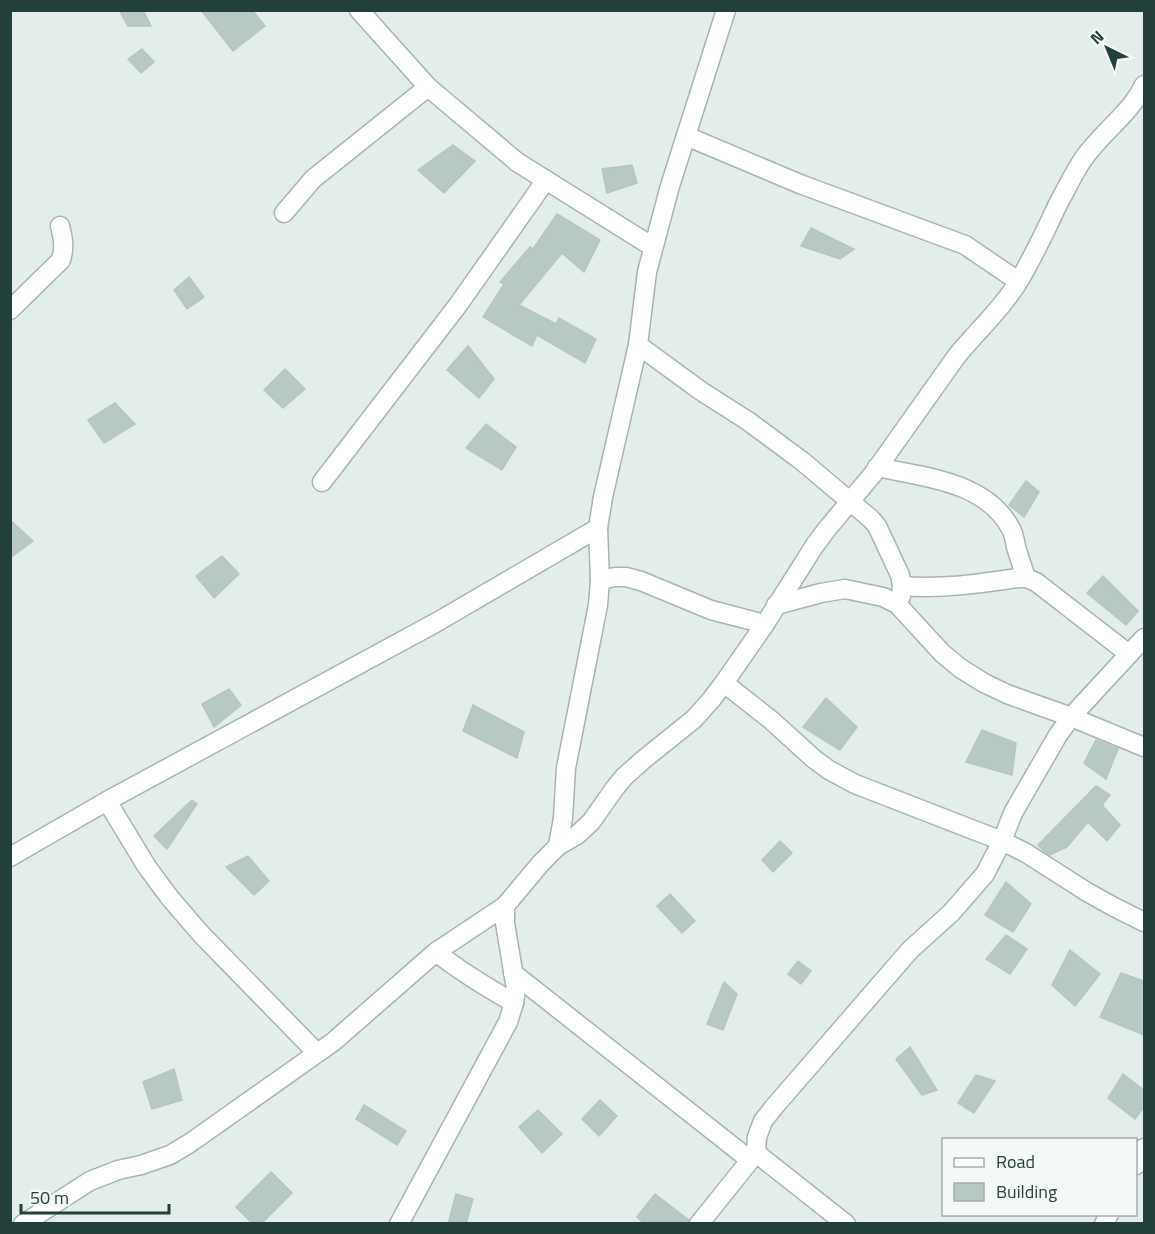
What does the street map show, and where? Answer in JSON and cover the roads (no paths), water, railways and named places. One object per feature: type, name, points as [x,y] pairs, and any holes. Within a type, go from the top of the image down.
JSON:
[{"type":"street","points":[[359,10],[428,87],[517,162],[653,248]]},
{"type":"street","points":[[558,846],[563,818],[566,768],[598,605],[600,580],[598,528],[638,345],[647,272],[670,186],[726,10]]},
{"type":"street","points":[[23,1224],[90,1181],[118,1170],[170,1155],[333,1042],[436,952],[505,906],[558,846],[577,835],[591,822],[624,777],[694,719],[724,683],[827,529],[877,467],[956,357],[1006,300],[1083,159],[1129,108],[1140,94],[1144,84]]},
{"type":"street","points":[[284,213],[313,179],[428,87]]},
{"type":"street","points":[[686,136],[800,184],[966,245],[1018,281]]},
{"type":"street","points":[[322,482],[458,305],[546,180]]},
{"type":"street","points":[[10,310],[61,260],[64,241],[60,226]]},
{"type":"street","points":[[638,345],[802,461],[877,526],[900,575],[901,596],[897,604]]},
{"type":"street","points":[[877,467],[957,485],[988,502],[1011,529],[1026,578]]},
{"type":"street","points":[[10,857],[107,801],[437,622],[598,528]]},
{"type":"street","points":[[600,580],[626,577],[711,610],[765,624]]},
{"type":"street","points":[[902,586],[924,588],[958,586],[1026,578],[1036,582],[1130,654]]},
{"type":"street","points":[[776,605],[821,592],[845,589],[882,597],[897,604],[942,652],[960,668],[984,683],[1144,747]]},
{"type":"street","points":[[699,1224],[753,1156],[757,1137],[774,1107],[910,951],[951,913],[985,874],[1013,813],[1058,735],[1071,717],[1144,638]]},
{"type":"street","points":[[724,683],[829,770],[855,784],[1002,841],[1026,853],[1114,908],[1144,922]]},
{"type":"street","points":[[107,801],[147,867],[170,898],[201,934],[317,1053]]},
{"type":"street","points":[[399,1224],[508,1022],[516,989],[505,923],[505,906]]},
{"type":"street","points":[[436,952],[514,1003]]},
{"type":"street","points":[[513,973],[846,1224]]},
{"type":"street","points":[[1137,1162],[1144,1148]]}]
